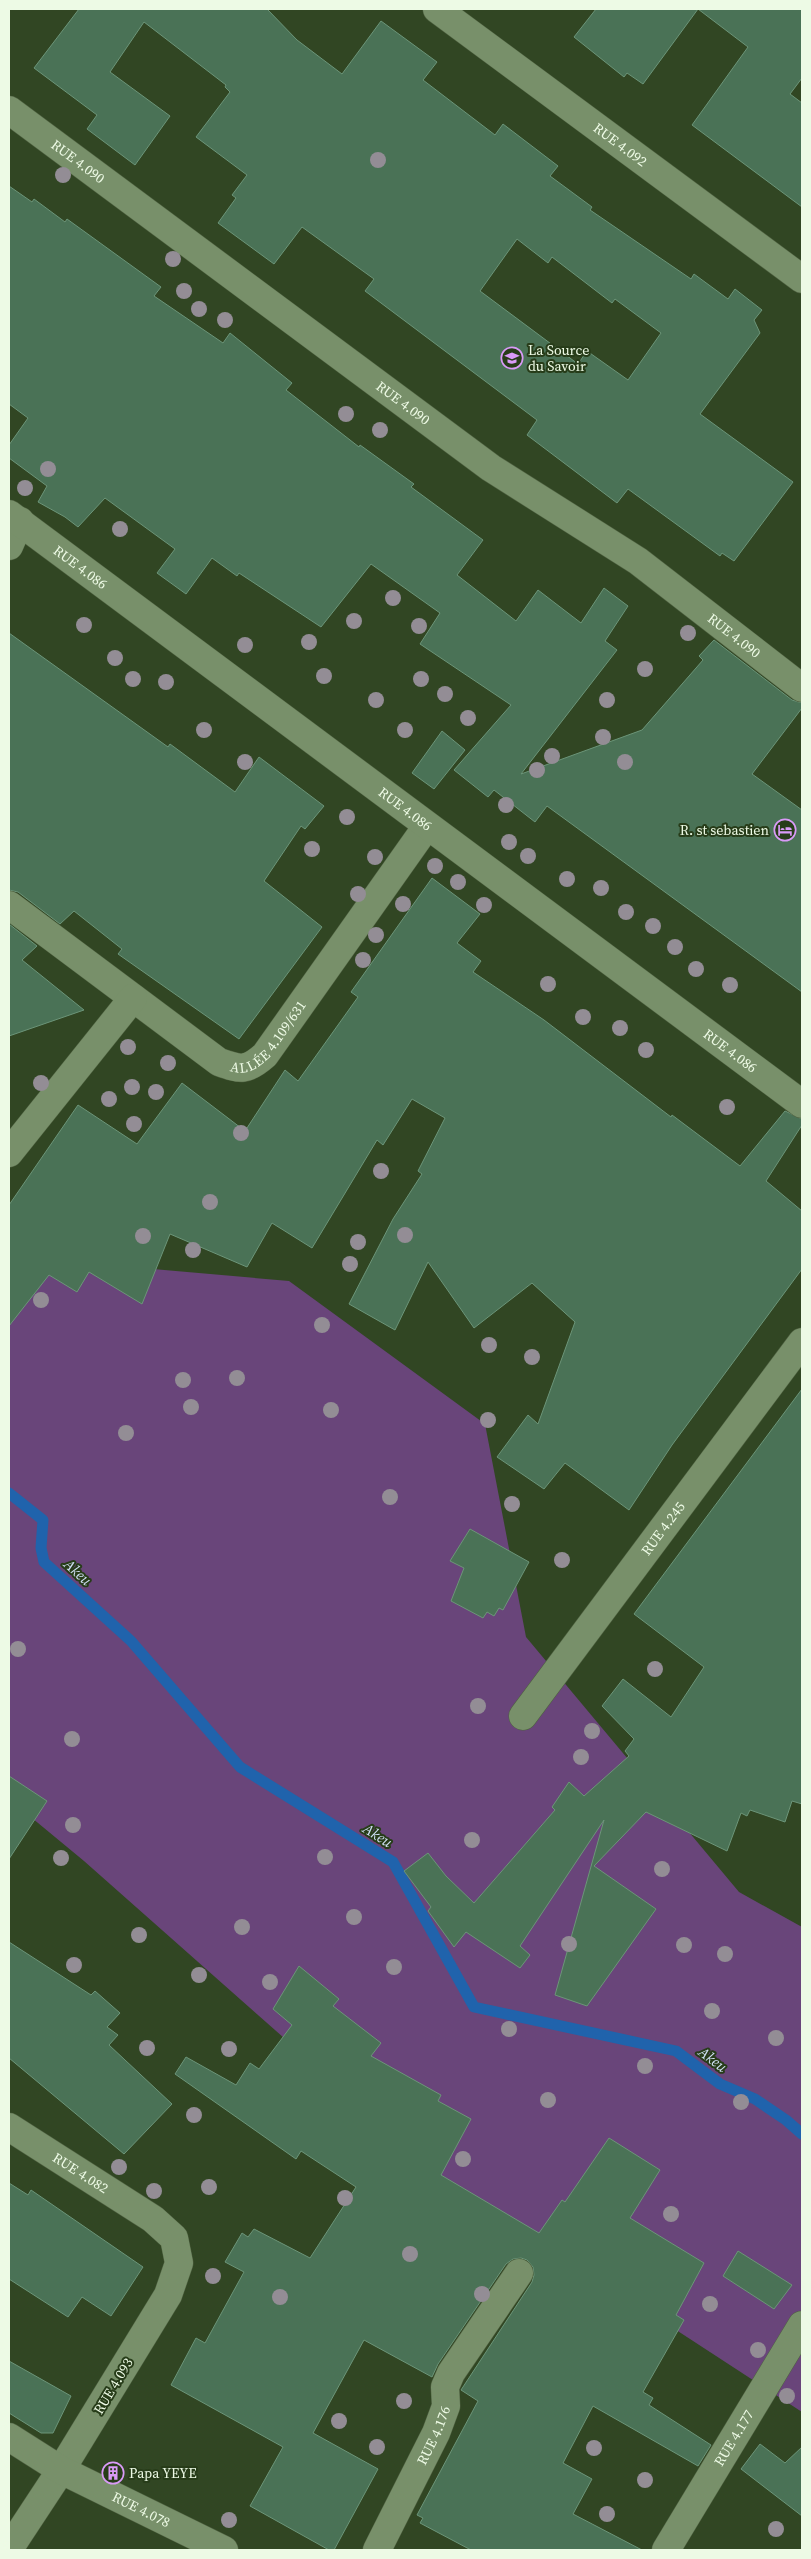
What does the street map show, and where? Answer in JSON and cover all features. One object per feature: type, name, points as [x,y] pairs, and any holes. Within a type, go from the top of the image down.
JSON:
[{"type":"street","name":"RUE 4.092","points":[[437,9],[802,279]]},
{"type":"street","name":"RUE 4.090","points":[[9,110],[491,468],[638,560],[802,688]]},
{"type":"street","points":[[9,546],[15,518]]},
{"type":"street","name":"RUE 4.086","points":[[15,518],[802,1104]]},
{"type":"street","name":"ALLÉE 4.109/631","points":[[9,905],[219,1062],[239,1069],[254,1065],[265,1055],[428,826]]},
{"type":"street","points":[[9,1153],[133,998]]},
{"type":"street","name":"RUE 4.245","points":[[523,1716],[802,1342]]},
{"type":"street","name":"RUE 4.082","points":[[9,2127],[153,2219]]},
{"type":"street","name":"RUE 4.093","points":[[9,2550],[61,2470],[168,2296],[180,2263],[174,2238],[153,2219]]},
{"type":"street","name":"RUE 4.176","points":[[377,2550],[436,2433],[446,2406],[445,2387],[451,2373],[519,2273]]},
{"type":"street","name":"RUE 4.177","points":[[666,2550],[802,2325]]},
{"type":"street","name":"RUE 4.078","points":[[9,2437],[61,2470],[224,2550]]},
{"type":"shaded area","points":[[9,1227],[51,1260],[289,1281],[485,1424],[526,1637],[739,1892],[802,1927],[802,2412],[440,2176],[84,1861],[9,1799]]},
{"type":"building","points":[[79,9],[267,9],[297,40],[342,74],[381,21],[437,62],[423,80],[495,135],[503,124],[558,166],[550,176],[592,207],[590,210],[691,279],[694,274],[728,299],[735,289],[762,310],[754,320],[760,333],[700,414],[793,482],[734,561],[722,553],[720,556],[628,489],[617,503],[527,435],[537,420],[365,291],[374,279],[302,227],[274,264],[218,223],[236,198],[232,195],[247,175],[196,137],[230,92],[225,87],[226,85],[144,22],[110,72],[170,116],[135,165],[87,129],[97,115],[34,68]],"holes":[[[517,239],[548,263],[552,257],[612,303],[615,299],[661,333],[628,380],[587,351],[578,364],[480,291]]]},
{"type":"building","points":[[596,9],[698,9],[643,84],[627,73],[624,77],[574,37]]},
{"type":"building","points":[[698,9],[802,9],[802,78],[790,94],[802,103],[802,207],[692,125],[748,47]]},
{"type":"building","points":[[9,186],[32,202],[34,199],[65,222],[67,219],[161,287],[154,296],[223,343],[230,333],[292,383],[286,390],[359,447],[360,445],[414,484],[411,487],[483,540],[457,575],[516,621],[538,590],[581,623],[604,588],[628,606],[605,641],[617,650],[521,774],[642,730],[703,660],[699,656],[714,640],[792,700],[802,703],[802,708],[752,774],[802,810],[802,992],[547,806],[535,822],[494,790],[488,797],[454,770],[511,705],[420,644],[440,613],[371,564],[321,627],[239,573],[237,576],[212,558],[186,594],[157,573],[175,549],[105,498],[78,527],[65,517],[38,502],[47,486],[9,458],[9,445],[28,418],[9,404]]},
{"type":"building","points":[[9,633],[168,747],[170,744],[235,792],[259,757],[324,806],[305,829],[301,826],[264,881],[322,927],[239,1039],[118,954],[122,949],[74,911],[60,924],[18,892],[9,890]]},
{"type":"building","points":[[442,731],[465,750],[434,789],[412,773]]},
{"type":"building","points":[[432,878],[480,914],[457,943],[481,961],[473,972],[544,1020],[671,1117],[672,1115],[740,1166],[785,1111],[802,1119],[802,1125],[766,1181],[802,1211],[802,1269],[672,1445],[629,1510],[565,1463],[544,1489],[497,1457],[528,1415],[538,1424],[575,1322],[532,1283],[474,1328],[428,1262],[395,1330],[349,1304],[393,1219],[422,1174],[418,1171],[445,1118],[412,1099],[383,1145],[377,1140],[312,1248],[272,1223],[247,1267],[170,1234],[142,1304],[89,1272],[77,1292],[49,1275],[9,1326],[9,1205],[78,1105],[137,1144],[182,1083],[245,1131],[285,1070],[298,1081],[358,997],[351,992]]},
{"type":"building","points":[[9,924],[37,946],[22,960],[84,1010],[9,1036]]},
{"type":"building","points":[[802,1389],[802,1804],[792,1801],[785,1822],[750,1810],[747,1816],[741,1813],[727,1851],[646,1812],[594,1866],[656,1909],[587,2006],[555,1995],[604,1820],[520,1946],[530,1955],[520,1968],[466,1932],[454,1947],[428,1911],[431,1907],[404,1871],[428,1853],[446,1876],[474,1903],[555,1810],[552,1807],[569,1782],[584,1796],[629,1756],[625,1751],[634,1739],[602,1706],[623,1679],[671,1717],[704,1667],[634,1614]]},
{"type":"building","points":[[470,1529],[529,1562],[503,1610],[499,1608],[494,1616],[487,1612],[483,1618],[451,1601],[464,1568],[450,1561]]},
{"type":"building","points":[[9,1776],[47,1801],[9,1859]]},
{"type":"building","points":[[9,1942],[91,1995],[95,1991],[120,2013],[107,2027],[118,2035],[109,2045],[172,2104],[124,2154],[9,2058]]},
{"type":"building","points":[[299,1966],[339,1999],[333,2006],[381,2043],[371,2056],[441,2095],[438,2101],[471,2119],[441,2175],[539,2233],[562,2200],[565,2202],[609,2138],[660,2170],[630,2218],[704,2263],[676,2315],[684,2320],[643,2392],[653,2398],[649,2405],[711,2445],[698,2466],[593,2406],[563,2463],[592,2479],[573,2514],[642,2550],[471,2550],[420,2523],[423,2518],[417,2515],[478,2401],[461,2390],[532,2282],[534,2275],[533,2267],[527,2260],[521,2258],[513,2259],[506,2264],[438,2364],[432,2377],[364,2340],[313,2433],[378,2469],[334,2550],[329,2550],[250,2506],[283,2447],[171,2385],[196,2338],[205,2343],[244,2272],[225,2262],[242,2233],[248,2237],[254,2229],[310,2258],[356,2187],[301,2151],[296,2159],[175,2074],[186,2057],[236,2085],[250,2063],[259,2069],[292,2025],[273,2009]]},
{"type":"building","points":[[9,2183],[28,2195],[31,2190],[143,2267],[111,2316],[82,2297],[68,2317],[9,2279]]},
{"type":"building","points":[[738,2251],[792,2285],[774,2309],[723,2276]]},
{"type":"building","points":[[9,2361],[71,2396],[53,2433],[41,2433],[9,2413]]},
{"type":"building","points":[[760,2444],[785,2463],[802,2447],[802,2516],[741,2469]]},
{"type":"waterway","name":"Akeu","points":[[9,1493],[43,1520],[41,1548],[44,1562],[131,1641],[240,1767],[393,1862],[474,2007],[676,2051],[720,2084],[755,2099],[786,2120],[802,2134]]},
{"type":"place","name":"La Source du Savoir","points":[[512,358]]},
{"type":"place","name":"R. st sebastien","points":[[785,830]]},
{"type":"place","name":"Papa YEYE","points":[[113,2473]]}]
